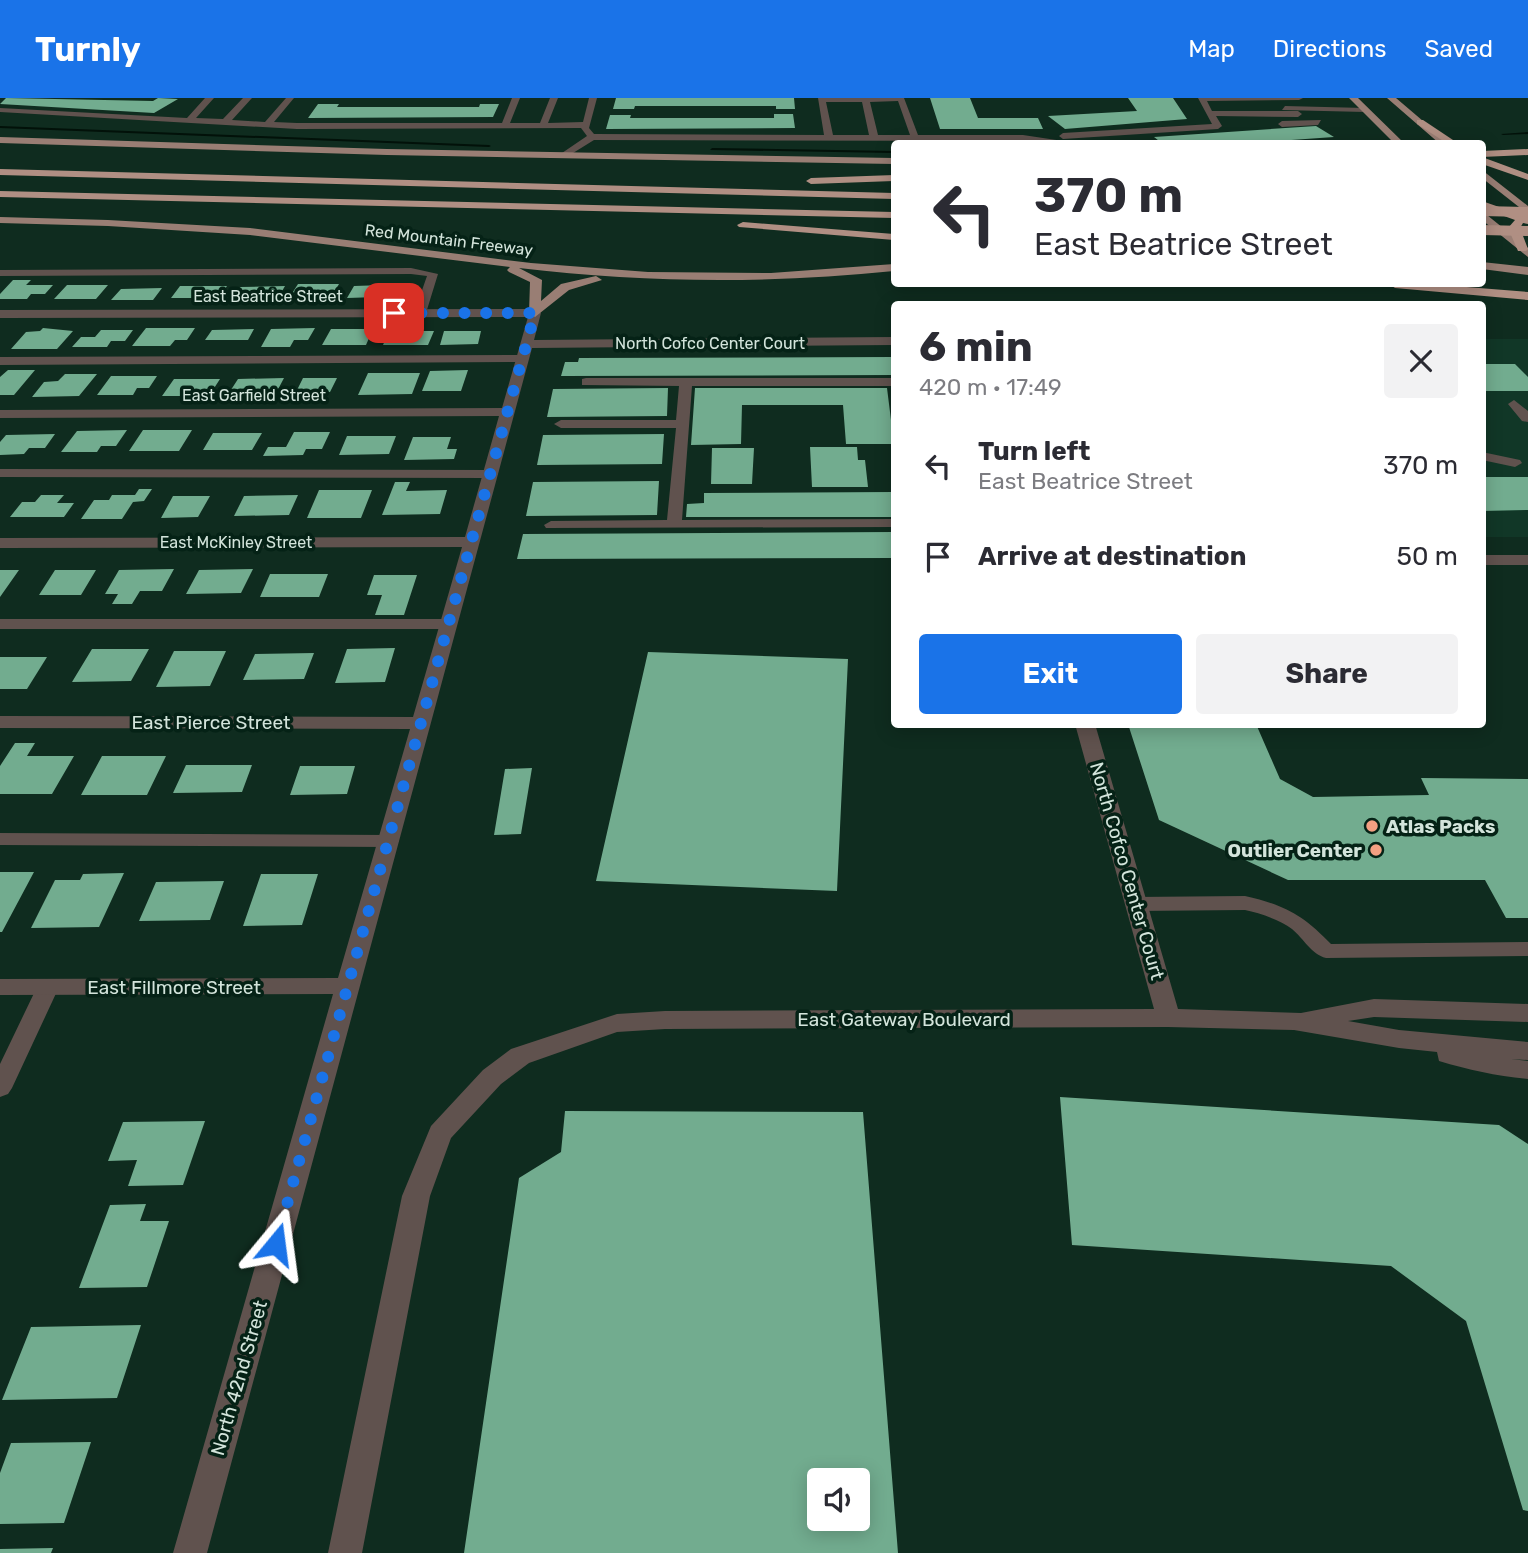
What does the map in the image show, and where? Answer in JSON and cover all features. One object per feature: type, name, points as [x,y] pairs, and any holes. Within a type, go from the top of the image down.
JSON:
[{"type":"highway","points":[[1420,122],[1449,140]]},
{"type":"highway","points":[[1486,157],[1528,152]]},
{"type":"highway","points":[[1486,158],[1528,157]]},
{"type":"highway","points":[[1486,160],[1528,177]]},
{"type":"highway","points":[[0,172],[891,196]]},
{"type":"highway","points":[[354,181],[735,182],[891,178]]},
{"type":"highway","name":"Red Mountain Freeway","points":[[0,194],[891,215]]},
{"type":"highway","points":[[220,200],[723,223]]},
{"type":"highway","points":[[1486,205],[1522,217]]},
{"type":"highway","points":[[1486,212],[1522,217]]},
{"type":"highway","points":[[1522,217],[1514,233],[1525,252]]},
{"type":"highway","points":[[737,224],[891,237]]},
{"type":"highway","points":[[1486,230],[1528,231]]},
{"type":"highway","points":[[1486,286],[1528,289]]},
{"type":"highway","points":[[1428,287],[1528,296]]},
{"type":"main road","points":[[1353,98],[1397,140]]},
{"type":"main road","points":[[1391,98],[1441,140]]},
{"type":"main road","points":[[1381,126],[1388,140]]},
{"type":"main road","points":[[0,140],[891,161]]},
{"type":"main road","points":[[1486,176],[1507,194],[1522,217]]},
{"type":"main road","points":[[1507,194],[1511,206],[1522,217]]},
{"type":"main road","points":[[1486,212],[1522,217]]},
{"type":"main road","points":[[1486,216],[1525,252]]},
{"type":"main road","points":[[1486,234],[1522,217]]},
{"type":"main road","name":"Red Mountain Freeway","points":[[0,220],[136,224],[238,231],[593,272],[775,277],[891,268]]},
{"type":"main road","points":[[453,257],[523,272],[533,277],[537,283],[535,313]]},
{"type":"main road","points":[[1486,266],[1528,271]]},
{"type":"main road","points":[[535,313],[560,289],[589,281],[692,282],[775,277]]},
{"type":"street","name":"East Beatrice Street","points":[[0,314],[535,313]]},
{"type":"street","name":"North 42nd Street","points":[[190,1553],[535,313]]},
{"type":"street","name":"North Cofco Center Court","points":[[524,352],[891,341]]},
{"type":"street","name":"East Garfield Street","points":[[0,414],[508,412]]},
{"type":"street","name":"East McKinley Street","points":[[0,543],[472,542]]},
{"type":"street","points":[[1486,561],[1528,560]]},
{"type":"street","name":"East Pierce Street","points":[[0,722],[422,723]]},
{"type":"street","name":"North Cofco Center Court","points":[[1087,728],[1168,1018]]},
{"type":"street","name":"East Fillmore Street","points":[[0,987],[349,986]]},
{"type":"street","name":"East Gateway Boulevard","points":[[1294,1021],[1374,1008],[1528,1013]]},
{"type":"street","name":"East Gateway Boulevard","points":[[345,1553],[416,1196],[440,1133],[492,1077],[520,1056],[617,1023],[665,1020],[1168,1018],[1294,1021],[1399,1039],[1528,1051]]},
{"type":"street","name":"East Gateway Boulevard","points":[[1399,1039],[1486,1065],[1528,1070]]},
{"type":"lane","points":[[188,121],[210,98]]},
{"type":"lane","points":[[224,122],[248,98]]},
{"type":"lane","points":[[267,125],[290,98]]},
{"type":"lane","points":[[505,125],[516,98]]},
{"type":"lane","points":[[543,125],[554,98]]},
{"type":"lane","points":[[592,137],[585,128],[593,98]]},
{"type":"lane","points":[[865,99],[874,138]]},
{"type":"lane","points":[[829,138],[821,100],[865,99],[901,99],[915,138]]},
{"type":"lane","points":[[565,155],[592,137],[1023,138],[1223,126],[1201,99],[1299,99]]},
{"type":"lane","points":[[0,110],[267,125],[587,125]]},
{"type":"lane","points":[[1209,111],[1319,114],[1333,110],[1365,110]]},
{"type":"lane","points":[[1265,125],[1318,122]]},
{"type":"lane","points":[[1023,138],[1042,140]]},
{"type":"lane","points":[[0,273],[411,271],[433,274],[420,313]]},
{"type":"lane","points":[[0,361],[524,352]]},
{"type":"lane","points":[[674,524],[686,382]]},
{"type":"lane","points":[[586,383],[891,382]]},
{"type":"lane","points":[[1514,404],[1527,418]]},
{"type":"lane","points":[[561,424],[682,424]]},
{"type":"lane","points":[[1486,457],[1515,463]]},
{"type":"lane","points":[[0,473],[491,474]]},
{"type":"lane","points":[[551,525],[891,523]]},
{"type":"lane","points":[[0,624],[449,624]]},
{"type":"lane","points":[[0,839],[389,841]]},
{"type":"lane","points":[[1135,904],[1245,903],[1263,907],[1298,923],[1326,951],[1528,949]]},
{"type":"lane","points":[[0,1088],[48,987]]},
{"type":"shaded area","points":[[1486,339],[1528,339],[1528,537],[1486,537]]},
{"type":"building","points":[[6,98],[153,101],[158,98],[178,99],[154,113],[0,104]]},
{"type":"building","points":[[616,98],[794,98],[795,109],[776,109],[776,106],[635,106],[634,109],[613,109]]},
{"type":"building","points":[[930,98],[970,98],[978,118],[1038,118],[1043,129],[940,129]]},
{"type":"building","points":[[1128,98],[1173,98],[1187,119],[1065,129],[1048,116],[1137,111]]},
{"type":"building","points":[[318,104],[339,104],[337,107],[479,107],[480,104],[499,104],[493,117],[308,118]]},
{"type":"building","points":[[774,114],[793,114],[795,128],[606,129],[610,115],[631,115],[630,118],[774,118]]},
{"type":"building","points":[[1316,126],[1334,137],[1291,140],[1158,140],[1154,137]]},
{"type":"building","points":[[13,280],[31,280],[26,285],[53,285],[45,294],[31,294],[27,299],[0,299],[0,294]]},
{"type":"building","points":[[298,284],[339,284],[331,298],[289,298]]},
{"type":"building","points":[[67,285],[108,285],[96,299],[54,299]]},
{"type":"building","points":[[384,285],[378,297],[347,298],[354,286]]},
{"type":"building","points":[[180,286],[227,286],[219,298],[171,298]]},
{"type":"building","points":[[285,286],[277,300],[231,300],[240,287]]},
{"type":"building","points":[[162,288],[153,300],[111,300],[121,289]]},
{"type":"building","points":[[43,328],[73,331],[57,349],[11,349],[26,332],[40,331]]},
{"type":"building","points":[[146,328],[195,328],[187,340],[175,340],[170,346],[132,346]]},
{"type":"building","points":[[315,328],[308,340],[294,340],[290,347],[261,347],[271,329]]},
{"type":"building","points":[[254,329],[248,340],[205,340],[212,330]]},
{"type":"building","points":[[331,329],[373,329],[366,345],[322,345]]},
{"type":"building","points":[[101,330],[133,330],[125,341],[111,341],[107,347],[72,347],[81,337],[95,337]]},
{"type":"building","points":[[389,331],[434,331],[428,345],[383,345]]},
{"type":"building","points":[[444,331],[481,331],[478,344],[440,345]]},
{"type":"building","points":[[891,357],[891,375],[561,376],[565,362],[578,362],[579,358]]},
{"type":"building","points":[[1486,364],[1515,364],[1528,377],[1528,391],[1486,391]]},
{"type":"building","points":[[8,370],[35,370],[14,395],[0,395],[0,377]]},
{"type":"building","points":[[468,370],[461,391],[422,391],[430,371]]},
{"type":"building","points":[[368,373],[420,373],[412,394],[358,395]]},
{"type":"building","points":[[65,374],[97,374],[79,396],[32,397],[44,382],[58,381]]},
{"type":"building","points":[[111,376],[157,376],[149,388],[137,388],[133,395],[97,395]]},
{"type":"building","points":[[284,378],[275,395],[227,396],[238,379]]},
{"type":"building","points":[[303,378],[337,378],[330,392],[296,392]]},
{"type":"building","points":[[174,379],[220,379],[209,396],[162,396]]},
{"type":"building","points":[[668,388],[667,416],[547,417],[553,389]]},
{"type":"building","points":[[695,388],[887,388],[891,444],[846,444],[843,405],[742,405],[741,444],[691,445]]},
{"type":"building","points":[[127,430],[116,446],[101,446],[97,452],[61,452],[77,431]]},
{"type":"building","points":[[143,430],[192,430],[179,451],[129,451]]},
{"type":"building","points":[[294,432],[330,432],[322,449],[306,449],[303,455],[263,456],[268,447],[286,447]]},
{"type":"building","points":[[213,433],[262,433],[252,450],[203,450]]},
{"type":"building","points":[[55,434],[45,448],[29,448],[24,454],[0,455],[0,442],[6,435]]},
{"type":"building","points":[[664,434],[662,464],[537,465],[543,435]]},
{"type":"building","points":[[347,436],[396,436],[389,454],[339,455]]},
{"type":"building","points":[[413,437],[451,437],[447,449],[457,449],[454,459],[404,460]]},
{"type":"building","points":[[810,447],[857,447],[858,460],[865,460],[868,487],[812,487]]},
{"type":"building","points":[[712,448],[754,448],[752,484],[711,484]]},
{"type":"building","points":[[1486,477],[1528,477],[1528,510],[1486,511]]},
{"type":"building","points":[[659,481],[657,515],[526,516],[533,482]]},
{"type":"building","points":[[395,482],[410,482],[406,491],[447,490],[440,514],[382,515]]},
{"type":"building","points":[[139,489],[152,489],[144,501],[133,502],[122,519],[81,519],[94,500],[109,500],[112,495],[135,495]]},
{"type":"building","points":[[319,490],[372,490],[361,518],[307,518]]},
{"type":"building","points":[[891,492],[891,517],[686,517],[687,504],[704,503],[704,493]]},
{"type":"building","points":[[41,495],[64,495],[57,503],[74,503],[64,517],[10,517],[22,502],[35,502]]},
{"type":"building","points":[[298,495],[289,515],[234,516],[244,496]]},
{"type":"building","points":[[173,496],[210,496],[198,517],[161,518]]},
{"type":"building","points":[[891,532],[891,558],[517,559],[523,534]]},
{"type":"building","points":[[174,569],[162,591],[140,591],[132,604],[112,604],[118,594],[105,594],[119,570]]},
{"type":"building","points":[[253,569],[241,593],[186,594],[199,570]]},
{"type":"building","points":[[0,570],[19,570],[0,597]]},
{"type":"building","points":[[55,570],[96,570],[81,595],[39,595]]},
{"type":"building","points":[[270,574],[328,574],[319,597],[260,597]]},
{"type":"building","points":[[374,575],[417,575],[404,615],[375,615],[382,595],[367,595]]},
{"type":"building","points":[[395,648],[385,682],[335,683],[347,649]]},
{"type":"building","points":[[92,649],[149,649],[131,681],[72,682]]},
{"type":"building","points":[[174,651],[226,651],[210,686],[156,687]]},
{"type":"building","points":[[648,652],[848,659],[837,891],[596,881]]},
{"type":"building","points":[[314,653],[304,679],[243,680],[255,654]]},
{"type":"building","points":[[0,657],[47,657],[27,689],[0,689]]},
{"type":"building","name":"Outlier Center","points":[[1129,728],[1258,728],[1280,779],[1313,797],[1429,795],[1421,778],[1528,779],[1528,918],[1506,918],[1485,880],[1288,880],[1159,820]]},
{"type":"building","points":[[15,743],[35,743],[27,756],[74,756],[52,794],[0,794],[0,766]]},
{"type":"building","points":[[102,756],[166,756],[147,795],[81,795]]},
{"type":"building","points":[[186,765],[252,765],[242,792],[173,793]]},
{"type":"building","points":[[300,766],[355,766],[347,794],[290,795]]},
{"type":"building","points":[[532,768],[521,834],[494,835],[505,769]]},
{"type":"building","points":[[0,872],[34,872],[2,932],[0,932]]},
{"type":"building","points":[[124,873],[99,927],[31,928],[55,880],[80,880],[83,874]]},
{"type":"building","points":[[261,874],[318,874],[302,925],[243,926]]},
{"type":"building","points":[[224,881],[210,920],[139,921],[156,882]]},
{"type":"building","points":[[1060,1097],[1499,1125],[1528,1144],[1528,1511],[1523,1510],[1466,1321],[1391,1266],[1072,1245]]},
{"type":"building","points":[[565,1111],[863,1112],[898,1553],[464,1553],[519,1178],[561,1152]]},
{"type":"building","points":[[205,1121],[183,1185],[128,1186],[137,1160],[108,1161],[123,1122]]},
{"type":"building","points":[[146,1204],[140,1221],[169,1221],[147,1287],[79,1288],[110,1205]]},
{"type":"building","points":[[141,1325],[117,1398],[2,1400],[31,1327]]},
{"type":"building","points":[[91,1442],[64,1523],[0,1524],[0,1473],[11,1443]]},
{"type":"building","points":[[53,1548],[51,1553],[0,1553],[0,1549]]},
{"type":"waterway","points":[[0,127],[489,146]]},
{"type":"waterway","points":[[1503,134],[1528,133]]},
{"type":"waterway","points":[[712,149],[891,152]]},
{"type":"place","name":"Atlas Packs","points":[[1372,826]]},
{"type":"place","name":"Outlier Center","points":[[1376,850]]},
{"type":"route","points":[[276,1244],[535,313],[394,313]]}]
